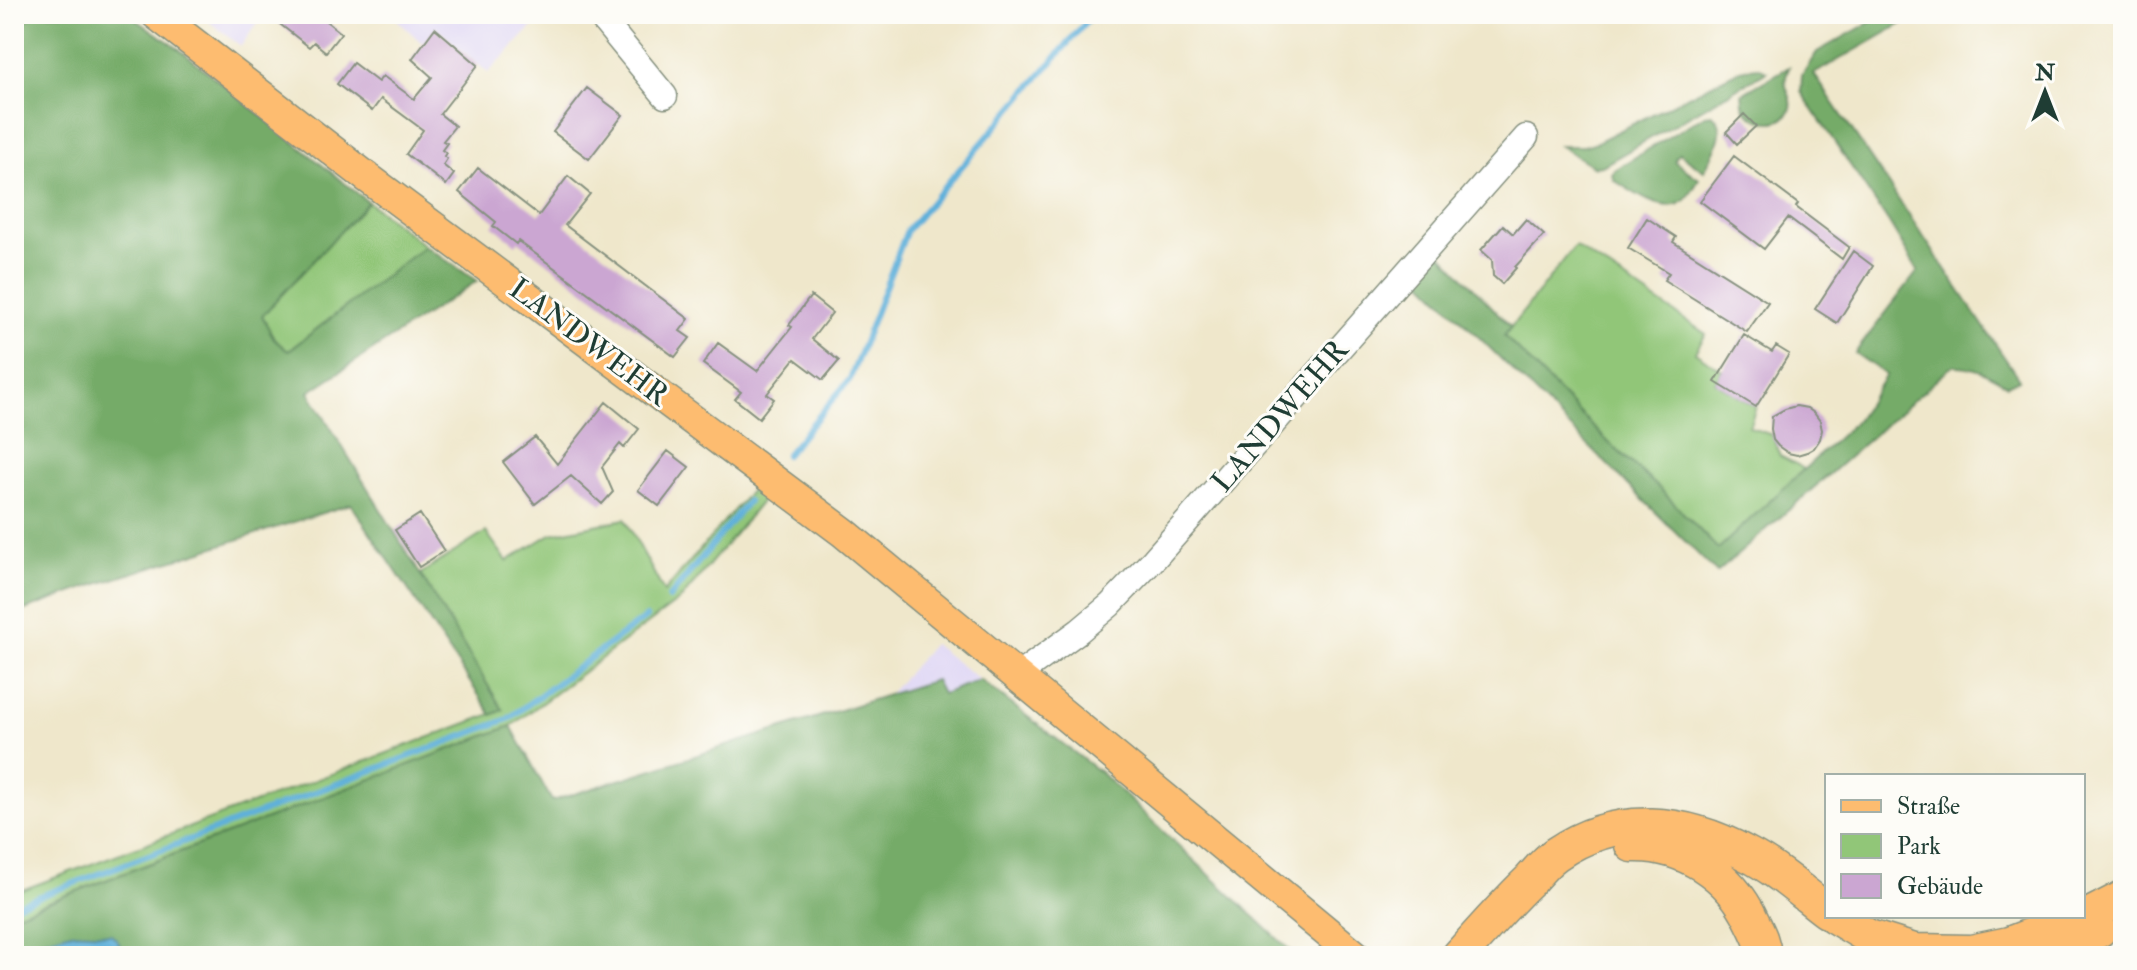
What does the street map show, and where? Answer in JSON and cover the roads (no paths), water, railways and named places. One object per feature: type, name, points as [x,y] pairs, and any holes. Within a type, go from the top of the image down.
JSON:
[{"type":"highway","points":[[1459,956],[1554,855],[1606,831],[1636,825],[1670,825],[1709,835],[1750,855],[1825,910]]},
{"type":"highway","points":[[1486,956],[1525,903],[1566,862],[1594,850],[1635,844],[1668,848],[1721,877],[1745,906],[1763,944],[1764,956]]},
{"type":"highway","points":[[2085,915],[2121,905]]},
{"type":"highway","points":[[2011,956],[2121,905]]},
{"type":"highway","points":[[2049,956],[2121,905]]},
{"type":"highway","points":[[1837,918],[1869,937],[1914,951],[1971,952],[2009,944],[2077,918]]},
{"type":"main road","name":"LANDWEHR","points":[[162,17],[364,175],[843,532],[1356,956]]},
{"type":"street","points":[[598,14],[665,96]]},
{"type":"street","name":"LANDWEHR","points":[[1017,676],[1110,605],[1154,559],[1526,137]]},
{"type":"water","points":[[71,932],[111,934],[119,944],[118,956],[14,956],[14,949]]},
{"type":"waterway","points":[[786,455],[850,379],[907,230],[1093,14]]},
{"type":"waterway","points":[[669,598],[748,501]]},
{"type":"waterway","points":[[14,906],[508,719],[646,617]]}]
